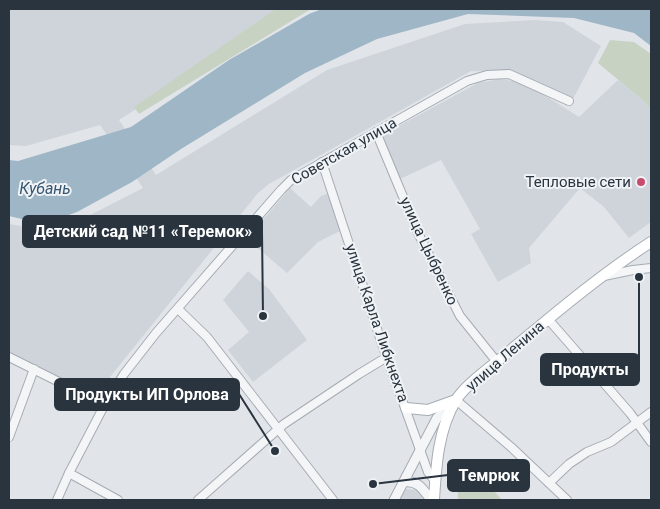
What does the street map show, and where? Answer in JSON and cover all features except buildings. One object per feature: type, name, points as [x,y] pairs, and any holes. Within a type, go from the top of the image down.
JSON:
[{"type":"main road","name":"улица Ленина","points":[[456,400],[469,386],[548,319],[603,276],[651,242]]},
{"type":"main road","points":[[406,408],[428,410],[456,400]]},
{"type":"main road","points":[[432,500],[443,431],[456,400]]},
{"type":"street","name":"Советская улица","points":[[57,500],[69,472],[104,406],[124,374],[156,333],[281,190],[300,174],[467,81],[487,75],[510,74],[569,101]]},
{"type":"street","name":"улица Цыбренко","points":[[376,132],[419,235],[442,283],[460,316],[497,362]]},
{"type":"street","name":"улица Карла Либкнехта","points":[[322,162],[387,357],[428,472],[435,481]]},
{"type":"street","points":[[628,258],[651,268]]},
{"type":"street","points":[[603,276],[651,268]]},
{"type":"street","points":[[178,309],[207,337],[334,500]]},
{"type":"street","points":[[548,319],[624,406],[651,442]]},
{"type":"street","points":[[9,357],[104,406]]},
{"type":"street","points":[[198,500],[278,429],[357,375],[387,357]]},
{"type":"street","points":[[9,437],[34,369]]},
{"type":"street","points":[[456,400],[512,447],[567,500]]},
{"type":"street","name":"улица Ленина","points":[[394,500],[437,418],[456,400]]},
{"type":"street","points":[[549,482],[569,464],[587,452],[611,442],[651,412]]},
{"type":"street","points":[[69,472],[118,500]]},
{"type":"street","points":[[404,482],[418,483],[432,500]]},
{"type":"shaded area","points":[[9,9],[293,9],[119,120],[156,175],[327,70],[465,24],[534,20],[563,22],[601,46],[573,99],[512,72],[471,71],[269,184],[258,193],[94,397],[9,353],[9,224],[57,232],[143,188],[100,125],[26,146],[9,145]]},
{"type":"shaded area","points":[[500,79],[518,82],[533,88],[579,117],[618,80],[646,103],[651,110],[651,222],[629,238],[604,207],[580,188],[529,248],[531,263],[498,282],[471,234],[480,229],[441,160],[400,179],[382,135],[478,83]]},
{"type":"shaded area","points":[[290,188],[311,207],[321,196],[330,193],[342,230],[318,242],[287,273],[247,239]]},
{"type":"shaded area","points":[[248,271],[269,289],[307,340],[253,382],[228,350],[249,332],[223,300]]},
{"type":"shaded area","points":[[406,489],[420,490],[423,500],[399,500]]},
{"type":"green space","points":[[276,9],[311,9],[139,114],[134,107]]},
{"type":"green space","points":[[610,40],[634,42],[651,54],[651,110],[646,103],[598,63]]},
{"type":"green space","points":[[457,460],[470,464],[502,500],[458,500]]},
{"type":"water","name":"Кубань","points":[[322,9],[651,9],[651,46],[634,33],[574,18],[468,14],[377,39],[305,73],[181,149],[132,182],[77,212],[43,224],[9,216],[9,160],[18,161],[131,127],[229,60],[309,14]]},
{"type":"place","name":"Тепловые сети","points":[[641,182]]},
{"type":"place","name":"Продукты","points":[[639,277]]},
{"type":"place","name":"Детский сад №11 «Теремок»","points":[[263,316]]},
{"type":"place","name":"Продукты ИП Орлова","points":[[275,451]]},
{"type":"place","name":"Темрюк","points":[[373,484]]}]
